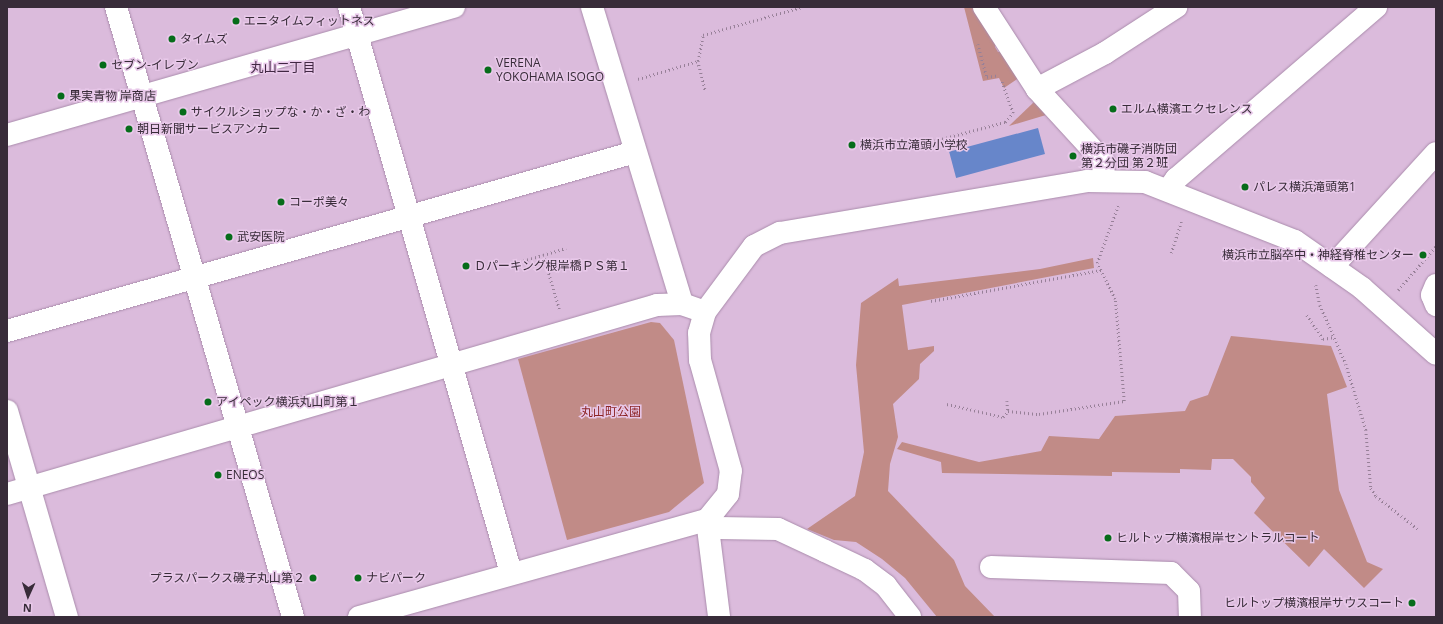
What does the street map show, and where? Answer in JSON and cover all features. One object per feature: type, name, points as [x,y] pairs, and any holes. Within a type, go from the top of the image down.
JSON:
[{"type":"street","points":[[116,7],[293,617]]},
{"type":"street","points":[[349,7],[411,216],[511,574]]},
{"type":"street","points":[[7,135],[454,7]]},
{"type":"street","points":[[592,7],[682,304]]},
{"type":"street","points":[[984,7],[1038,89],[1103,161],[1104,179]]},
{"type":"street","points":[[1168,190],[1176,179],[1376,7]]},
{"type":"street","points":[[1038,89],[1164,10]]},
{"type":"street","points":[[7,331],[635,152]]},
{"type":"street","points":[[1327,264],[1436,153]]},
{"type":"street","points":[[359,617],[708,520],[728,494],[732,471],[697,349],[704,312],[754,246],[780,232],[1104,179],[1127,180],[1168,190],[1295,241],[1362,288],[1436,354]]},
{"type":"street","points":[[1436,285],[1432,295],[1436,305]]},
{"type":"street","points":[[7,494],[239,428],[657,305],[682,304],[704,312]]},
{"type":"street","points":[[7,411],[67,617]]},
{"type":"street","points":[[708,520],[719,617]]},
{"type":"street","points":[[708,520],[718,528],[778,529],[832,554],[865,570],[886,586],[910,617]]},
{"type":"street","points":[[991,567],[1171,573],[1189,591],[1190,617]]},
{"type":"path","points":[[705,90],[698,61],[704,36],[802,7]]},
{"type":"path","points":[[919,145],[1005,122],[1013,113],[999,74],[987,77],[976,35]]},
{"type":"path","points":[[630,81],[698,61]]},
{"type":"path","points":[[1008,411],[1039,414],[1124,401],[1115,299],[1097,263],[1127,180]]},
{"type":"path","points":[[1171,253],[1183,215]]},
{"type":"path","points":[[1392,296],[1436,246]]},
{"type":"path","points":[[508,265],[566,248]]},
{"type":"path","points":[[543,255],[561,316]]},
{"type":"path","points":[[1327,264],[1316,283],[1317,296],[1334,336],[1366,430],[1371,488],[1376,496],[1418,529]]},
{"type":"path","points":[[931,301],[1101,270]]},
{"type":"path","points":[[1307,315],[1323,339],[1334,336]]},
{"type":"path","points":[[947,404],[1004,417],[1008,411],[1007,401]]},
{"type":"green space","points":[[964,7],[978,7],[997,40],[995,47],[998,52],[1006,52],[1020,77],[1004,88],[999,78],[983,81]]},
{"type":"green space","points":[[1034,102],[1046,115],[1009,126]]},
{"type":"green space","points":[[1093,258],[1094,268],[902,305],[908,350],[934,346],[934,351],[920,364],[919,379],[893,404],[898,437],[890,464],[888,491],[954,560],[965,586],[995,617],[937,617],[905,578],[882,559],[856,542],[834,540],[807,529],[855,496],[864,452],[856,365],[861,303],[898,278],[899,286],[1040,269]]},
{"type":"green space","name":"丸山町公園","points":[[651,322],[660,323],[674,340],[704,483],[669,512],[567,540],[518,359]]},
{"type":"green space","points":[[1231,336],[1331,346],[1347,387],[1327,394],[1339,490],[1367,562],[1383,569],[1364,588],[1324,549],[1309,567],[1254,513],[1265,498],[1251,482],[1251,477],[1233,459],[1212,459],[1211,470],[1180,469],[1180,473],[1112,472],[1112,476],[942,473],[941,462],[897,449],[902,442],[979,462],[1041,451],[1049,436],[1099,439],[1115,416],[1185,411],[1190,401],[1208,395]]},
{"type":"water","points":[[1038,128],[1045,154],[956,178],[949,152]]},
{"type":"place","name":"エニタイムフィットネス","points":[[236,21]]},
{"type":"place","name":"タイムズ","points":[[172,39]]},
{"type":"place","name":"セブン-イレブン","points":[[103,65]]},
{"type":"place","name":"VERENA YOKOHAMA ISOGO","points":[[488,70]]},
{"type":"place","name":"果実青物 岸商店","points":[[61,96]]},
{"type":"place","name":"エルム横濱エクセレンス","points":[[1113,109]]},
{"type":"place","name":"サイクルショップな・か・ざ・わ","points":[[183,112]]},
{"type":"place","name":"朝日新聞サービスアンカー","points":[[129,129]]},
{"type":"place","name":"横浜市立滝頭小学校","points":[[852,145]]},
{"type":"place","name":"横浜市磯子消防団 第２分団 第２班","points":[[1073,156]]},
{"type":"place","name":"パレス横浜滝頭第1","points":[[1245,187]]},
{"type":"place","name":"コーポ美々","points":[[281,202]]},
{"type":"place","name":"武安医院","points":[[229,237]]},
{"type":"place","name":"横浜市立脳卒中・神経脊椎センター","points":[[1423,255]]},
{"type":"place","name":"Ｄパーキング根岸橋ＰＳ第１","points":[[466,266]]},
{"type":"place","name":"アイペック横浜丸山町第１","points":[[208,402]]},
{"type":"place","name":"ENEOS","points":[[218,475]]},
{"type":"place","name":"ヒルトップ横濱根岸セントラルコート","points":[[1108,538]]},
{"type":"place","name":"プラスパークス磯子丸山第２","points":[[313,578]]},
{"type":"place","name":"ナビパーク","points":[[358,578]]},
{"type":"place","name":"ヒルトップ横濱根岸サウスコート","points":[[1412,603]]},
{"type":"district","name":"丸山二丁目","points":[[283,67]]}]
